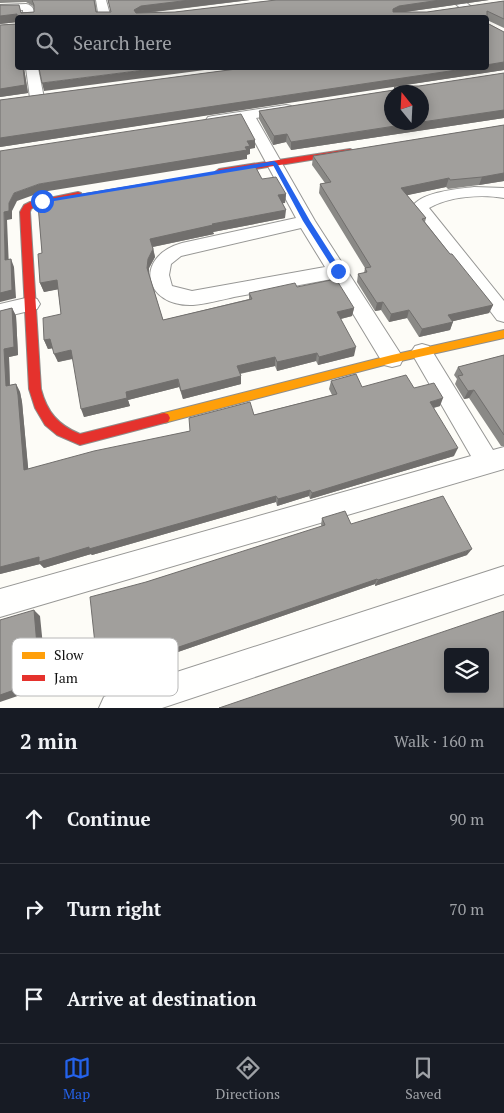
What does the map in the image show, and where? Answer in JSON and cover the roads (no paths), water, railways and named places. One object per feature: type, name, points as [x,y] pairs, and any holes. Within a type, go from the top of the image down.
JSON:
[{"type":"street","points":[[101,0],[104,15]]},
{"type":"street","points":[[456,0],[476,15]]},
{"type":"street","points":[[448,10],[484,6]]},
{"type":"street","points":[[0,8],[26,7],[29,15]]},
{"type":"street","points":[[32,70],[37,98]]},
{"type":"street","points":[[198,123],[304,106]]},
{"type":"street","points":[[247,115],[306,221],[392,359]]},
{"type":"street","points":[[206,174],[360,149]]},
{"type":"street","points":[[504,192],[489,190],[454,195],[424,202],[420,207],[504,315]]},
{"type":"street","points":[[90,193],[42,201],[27,207],[25,212],[35,389],[38,404],[46,421],[63,434],[80,440],[392,359],[504,334]]},
{"type":"street","points":[[306,221],[182,249],[169,254],[163,259],[160,266],[161,283],[164,290],[174,295],[192,298],[338,271]]},
{"type":"street","points":[[0,311],[30,304]]},
{"type":"street","points":[[0,603],[496,460],[422,352]]},
{"type":"street","points":[[178,687],[504,580]]},
{"type":"street","points":[[115,708],[151,696]]}]
